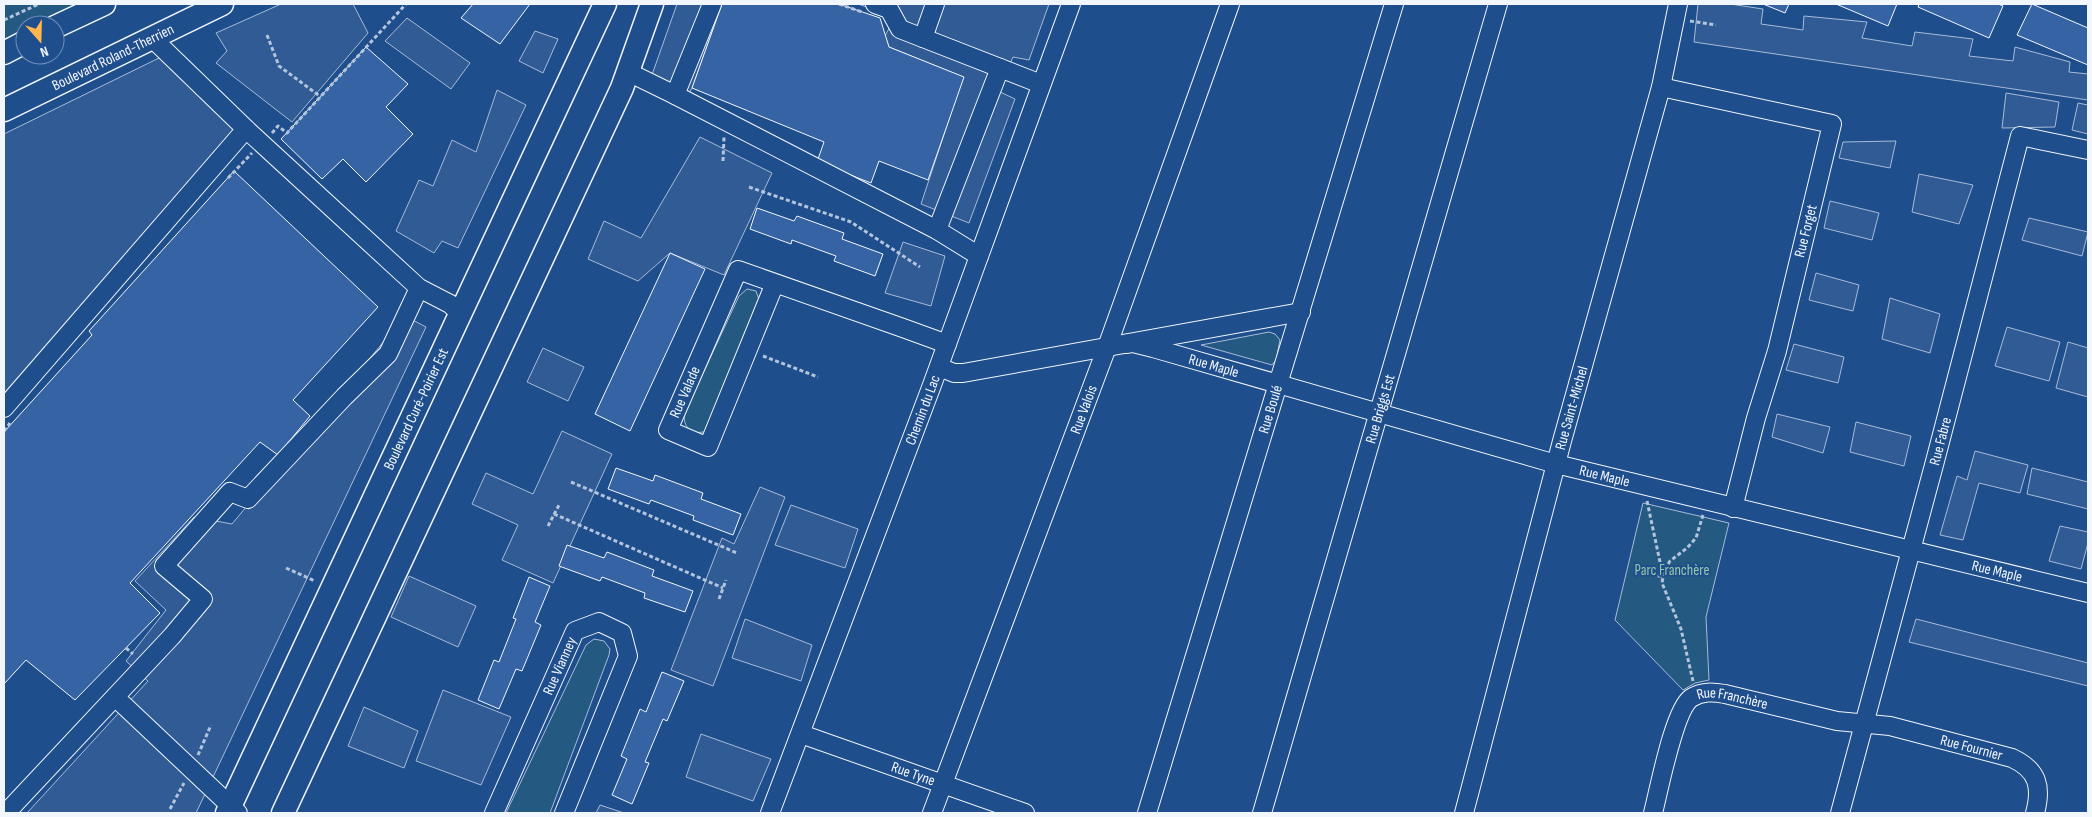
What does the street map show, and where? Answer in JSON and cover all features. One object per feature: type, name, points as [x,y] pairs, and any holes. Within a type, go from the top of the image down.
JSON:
[{"type":"main road","points":[[65,23],[104,4]]},
{"type":"main road","name":"Boulevard Roland-Therrien","points":[[4,110],[222,4]]},
{"type":"main road","name":"Boulevard Curé-Poirier Est","points":[[232,811],[332,590],[605,4]]},
{"type":"main road","points":[[282,813],[614,105],[652,4]]},
{"type":"street","points":[[675,95],[712,4]]},
{"type":"street","points":[[875,4],[889,9],[900,29],[1041,84]]},
{"type":"street","points":[[923,38],[936,4]]},
{"type":"street","name":"Chemin du Lac","points":[[770,813],[939,367],[1071,4]]},
{"type":"street","name":"Rue Valois","points":[[932,813],[1107,347],[1230,4]]},
{"type":"street","name":"Rue Boulé","points":[[1147,813],[1394,4]]},
{"type":"street","name":"Rue Briggs Est","points":[[1262,813],[1498,4]]},
{"type":"street","name":"Rue Saint-Michel","points":[[1464,813],[1556,464],[1661,87],[1676,11]]},
{"type":"street","points":[[152,38],[246,129],[419,288],[450,304],[461,314]]},
{"type":"street","points":[[937,230],[1000,68]]},
{"type":"street","points":[[628,72],[937,230],[979,256]]},
{"type":"street","name":"Rue Forget","points":[[1661,87],[1832,124],[1777,351],[1756,418],[1733,508]]},
{"type":"street","points":[[10,412],[246,129]]},
{"type":"street","name":"Rue Fabre","points":[[1840,813],[2020,136],[2088,150]]},
{"type":"street","name":"Rue Valade","points":[[775,283],[708,447],[668,430],[738,270],[775,283],[947,344]]},
{"type":"street","points":[[6,813],[172,636],[203,599],[164,566],[230,492],[248,499],[344,397],[388,354],[419,288]]},
{"type":"street","name":"Rue Maple","points":[[939,367],[954,373],[963,373],[1301,312]]},
{"type":"street","name":"Rue Maple","points":[[1125,344],[1141,345],[1556,464],[2088,593]]},
{"type":"street","name":"Rue Vianney","points":[[494,813],[575,631],[600,622],[622,633],[628,656],[564,813]]},
{"type":"street","name":"Rue Franchère","points":[[1653,813],[1680,713],[1687,701],[1698,694],[1716,693],[1837,721],[1865,724]]},
{"type":"street","points":[[115,697],[232,811]]},
{"type":"street","name":"Rue Fournier","points":[[1865,724],[1890,726],[2022,762],[2033,774],[2037,782],[2038,798],[2035,813]]},
{"type":"street","name":"Rue Tyne","points":[[801,734],[1025,813]]},
{"type":"path","points":[[4,20],[39,4]]},
{"type":"path","points":[[223,183],[278,126],[287,133],[406,4]]},
{"type":"path","points":[[1676,11],[1716,25]]},
{"type":"path","points":[[267,35],[279,66],[320,97]]},
{"type":"path","points":[[749,187],[851,222],[920,267]]},
{"type":"path","points":[[748,350],[818,377]]},
{"type":"path","points":[[4,431],[10,412]]},
{"type":"path","points":[[571,482],[737,553]]},
{"type":"path","points":[[1646,501],[1663,589],[1681,629],[1694,684]]},
{"type":"path","points":[[548,526],[559,505]]},
{"type":"path","points":[[554,514],[723,588]]},
{"type":"path","points":[[1662,576],[1670,561],[1687,548],[1696,538],[1703,515]]},
{"type":"path","points":[[286,568],[332,590]]},
{"type":"path","points":[[1655,576],[1662,576]]},
{"type":"path","points":[[718,599],[726,580]]},
{"type":"path","points":[[1667,610],[1671,606]]},
{"type":"green space","points":[[4,4],[77,4],[56,15],[15,15],[15,35],[4,41]]},
{"type":"green space","points":[[747,289],[756,291],[759,300],[709,430],[694,432],[685,423],[685,412],[739,296]]},
{"type":"green space","points":[[1269,332],[1275,334],[1280,340],[1276,360],[1272,365],[1201,345]]},
{"type":"green space","name":"Parc Franchère","points":[[1643,503],[1729,523],[1706,617],[1709,680],[1695,683],[1683,690],[1615,620]]},
{"type":"green space","points":[[594,639],[604,641],[610,649],[609,655],[550,813],[506,813],[586,645]]},
{"type":"shaded area","points":[[281,4],[353,4],[368,33],[292,122],[216,63],[227,51],[216,33]]},
{"type":"shaded area","points":[[677,4],[722,4],[692,88],[687,97],[647,89]]},
{"type":"shaded area","points":[[858,4],[1049,4],[1029,60],[1013,57],[998,91],[1015,99],[969,223],[921,204],[963,77],[889,47],[885,36],[895,17]]},
{"type":"shaded area","points":[[1698,4],[1730,4],[1763,9],[1761,24],[1803,30],[1804,16],[1867,22],[1862,38],[1912,46],[1915,32],[1973,39],[1969,56],[2013,61],[2015,47],[2070,62],[2069,72],[2088,74],[2088,100],[1694,42]]},
{"type":"shaded area","points":[[407,18],[470,63],[451,89],[385,41]]},
{"type":"shaded area","points":[[535,31],[558,39],[543,73],[519,61]]},
{"type":"shaded area","points":[[159,58],[246,129],[4,408],[4,134]]},
{"type":"shaded area","points":[[497,90],[526,105],[458,248],[442,241],[434,253],[396,231],[419,180],[433,186],[452,140],[476,152]]},
{"type":"shaded area","points":[[2006,93],[2059,102],[2055,127],[2002,128]]},
{"type":"shaded area","points":[[2078,103],[2088,105],[2088,134],[2072,130]]},
{"type":"shaded area","points":[[700,137],[772,173],[724,275],[670,253],[638,281],[588,259],[604,221],[641,238]]},
{"type":"shaded area","points":[[1896,141],[1890,168],[1839,158],[1843,142]]},
{"type":"shaded area","points":[[1919,174],[1973,185],[1959,224],[1912,212]]},
{"type":"shaded area","points":[[1830,201],[1879,213],[1872,240],[1824,228]]},
{"type":"shaded area","points":[[2029,218],[2088,232],[2082,256],[2022,240]]},
{"type":"shaded area","points":[[903,242],[945,256],[931,306],[885,293]]},
{"type":"shaded area","points":[[1816,273],[1859,285],[1853,311],[1809,300]]},
{"type":"shaded area","points":[[1890,298],[1940,314],[1930,353],[1882,339]]},
{"type":"shaded area","points":[[405,316],[426,327],[196,813],[27,813],[148,681],[126,661],[166,610],[135,581],[194,517],[232,524]]},
{"type":"shaded area","points":[[2007,327],[2060,342],[2049,381],[1995,366]]},
{"type":"shaded area","points":[[2068,342],[2088,348],[2088,397],[2056,388]]},
{"type":"shaded area","points":[[1794,344],[1844,357],[1838,383],[1786,370]]},
{"type":"shaded area","points":[[543,348],[584,367],[568,401],[527,382]]},
{"type":"shaded area","points":[[1777,414],[1830,427],[1823,453],[1772,437]]},
{"type":"shaded area","points":[[1856,422],[1911,436],[1904,466],[1850,452]]},
{"type":"shaded area","points":[[562,431],[612,454],[553,583],[502,560],[518,525],[472,504],[486,473],[533,494]]},
{"type":"shaded area","points":[[1975,451],[2028,465],[2020,493],[1979,483],[1963,540],[1940,535],[1957,476],[1967,480]]},
{"type":"shaded area","points":[[2032,468],[2088,482],[2088,509],[2027,494]]},
{"type":"shaded area","points":[[760,487],[785,497],[713,686],[671,670],[722,538],[734,544]]},
{"type":"shaded area","points":[[791,505],[858,529],[845,568],[775,545]]},
{"type":"shaded area","points":[[2060,526],[2088,532],[2088,543],[2081,569],[2049,561]]},
{"type":"shaded area","points":[[409,576],[476,606],[458,647],[391,617]]},
{"type":"shaded area","points":[[745,619],[812,645],[801,681],[732,658]]},
{"type":"shaded area","points":[[1916,619],[2088,663],[2088,686],[1909,642]]},
{"type":"shaded area","points":[[443,690],[511,717],[481,785],[416,761]]},
{"type":"shaded area","points":[[364,707],[418,731],[404,768],[348,746]]},
{"type":"shaded area","points":[[701,734],[771,759],[753,801],[686,777]]},
{"type":"shaded area","points":[[600,805],[624,813],[596,813]]},
{"type":"building","points":[[473,4],[530,4],[500,44],[461,18]]},
{"type":"building","points":[[722,4],[839,4],[880,18],[889,47],[964,77],[928,180],[879,161],[871,183],[817,162],[824,142],[692,88]]},
{"type":"building","points":[[1763,4],[1789,4],[1785,13]]},
{"type":"building","points":[[1836,4],[1897,4],[1888,26]]},
{"type":"building","points":[[1919,4],[1998,4],[2003,6],[1989,38],[1918,7]]},
{"type":"building","points":[[2032,4],[2088,28],[2088,65],[2017,35]]},
{"type":"building","points":[[366,47],[408,84],[386,107],[413,134],[366,182],[343,159],[322,179],[281,139]]},
{"type":"building","points":[[234,171],[378,307],[293,400],[310,416],[278,455],[260,442],[130,583],[160,613],[75,700],[26,660],[4,684],[4,432],[92,335],[89,331]]},
{"type":"building","points":[[757,208],[794,221],[797,216],[844,233],[842,239],[883,254],[875,276],[834,261],[836,256],[792,240],[791,244],[750,229]]},
{"type":"building","points":[[670,253],[705,269],[630,431],[595,414]]},
{"type":"building","points":[[616,468],[653,481],[655,475],[703,493],[701,499],[741,514],[733,535],[693,520],[694,516],[651,500],[649,504],[608,489]]},
{"type":"building","points":[[567,545],[604,558],[607,552],[654,570],[652,576],[693,591],[685,612],[644,598],[645,593],[602,577],[600,581],[559,566]]},
{"type":"building","points":[[529,577],[550,586],[535,622],[541,625],[522,671],[516,669],[499,709],[478,700],[494,660],[499,662],[516,619],[513,618]]},
{"type":"building","points":[[662,672],[684,681],[667,721],[663,719],[645,762],[649,763],[632,804],[612,795],[627,759],[621,756],[640,709],[646,712]]}]
